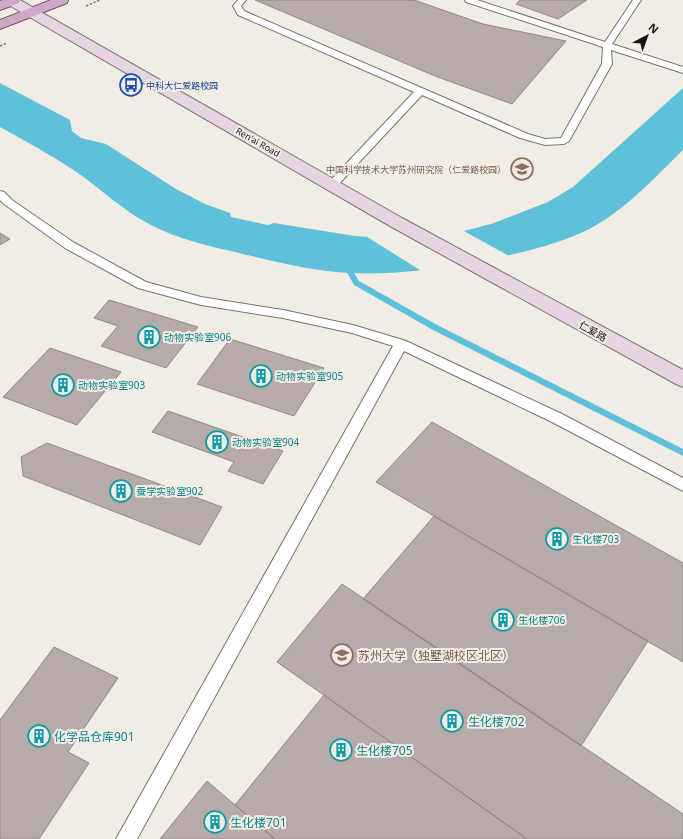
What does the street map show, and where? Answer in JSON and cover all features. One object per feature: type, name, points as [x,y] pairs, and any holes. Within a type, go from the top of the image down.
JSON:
[{"type":"main road","points":[[0,25],[62,0]]},
{"type":"main road","name":"Ren'ai Road","points":[[8,2],[32,12],[396,222],[504,282]]},
{"type":"main road","name":"仁爱路","points":[[504,282],[683,379]]},
{"type":"lane","points":[[242,0],[237,6],[241,13],[524,136],[545,142],[564,141],[607,64],[607,45],[637,0]]},
{"type":"lane","points":[[469,0],[683,70]]},
{"type":"lane","points":[[332,185],[420,90]]},
{"type":"lane","points":[[0,194],[8,202],[69,245],[142,285],[201,301],[283,314],[353,329],[401,344],[557,418],[683,485]]},
{"type":"lane","points":[[126,839],[401,344]]},
{"type":"path","points":[[86,6],[100,0]]},
{"type":"water","points":[[0,83],[70,120],[72,131],[81,138],[106,144],[176,189],[205,204],[230,213],[231,217],[268,225],[274,223],[355,236],[398,239],[456,233],[491,224],[548,202],[573,187],[683,88],[683,150],[648,185],[623,207],[581,233],[553,244],[464,264],[408,272],[337,272],[281,263],[205,245],[171,234],[149,224],[120,206],[75,171],[0,127]]},
{"type":"pier","points":[[462,230],[511,257],[423,272],[364,235],[424,235]]},
{"type":"building","points":[[255,0],[414,0],[483,24],[566,41],[512,104],[435,76]]},
{"type":"building","points":[[520,0],[587,0],[558,19],[516,4]]},
{"type":"building","points":[[0,233],[10,239],[0,245]]},
{"type":"building","name":"动物实验室906","points":[[109,300],[198,327],[166,368],[101,346],[118,326],[94,318]]},
{"type":"building","name":"动物实验室905","points":[[230,339],[324,368],[294,416],[197,384]]},
{"type":"building","name":"动物实验室903","points":[[50,348],[121,372],[77,425],[3,397]]},
{"type":"building","name":"动物实验室904","points":[[168,411],[283,451],[263,484],[228,471],[234,462],[152,432]]},
{"type":"building","name":"生化楼703","points":[[432,422],[683,563],[683,662],[376,482]]},
{"type":"building","name":"蚕学实验室902","points":[[47,443],[222,507],[200,545],[23,476],[21,457]]},
{"type":"building","name":"生化楼706","points":[[434,516],[648,641],[581,746],[363,599]]},
{"type":"building","name":"生化楼702","points":[[342,584],[683,814],[683,839],[527,839],[277,662]]},
{"type":"building","name":"化学品仓库901","points":[[54,647],[118,678],[68,752],[89,763],[39,839],[0,839],[0,720]]},
{"type":"building","name":"生化楼705","points":[[324,695],[527,839],[275,839],[235,805]]},
{"type":"building","name":"生化楼701","points":[[207,781],[235,805],[275,839],[160,839]]},
{"type":"waterway","points":[[346,265],[356,283],[436,328],[683,453]]},
{"type":"place","name":"中科大仁爱路校园","points":[[131,85]]},
{"type":"place","name":"中国科学技术大学苏州研究院（仁爱路校园）","points":[[522,169]]},
{"type":"place","name":"动物实验室906","points":[[149,337]]},
{"type":"place","name":"动物实验室905","points":[[261,376]]},
{"type":"place","name":"动物实验室903","points":[[63,385]]},
{"type":"place","name":"动物实验室904","points":[[217,442]]},
{"type":"place","name":"蚕学实验室902","points":[[121,491]]},
{"type":"place","name":"生化楼703","points":[[557,539]]},
{"type":"place","name":"生化楼706","points":[[503,620]]},
{"type":"place","name":"苏州大学（独墅湖校区北区）","points":[[342,655]]},
{"type":"place","name":"生化楼702","points":[[452,721]]},
{"type":"place","name":"化学品仓库901","points":[[39,736]]},
{"type":"place","name":"生化楼705","points":[[341,750]]},
{"type":"place","name":"生化楼701","points":[[215,822]]}]
